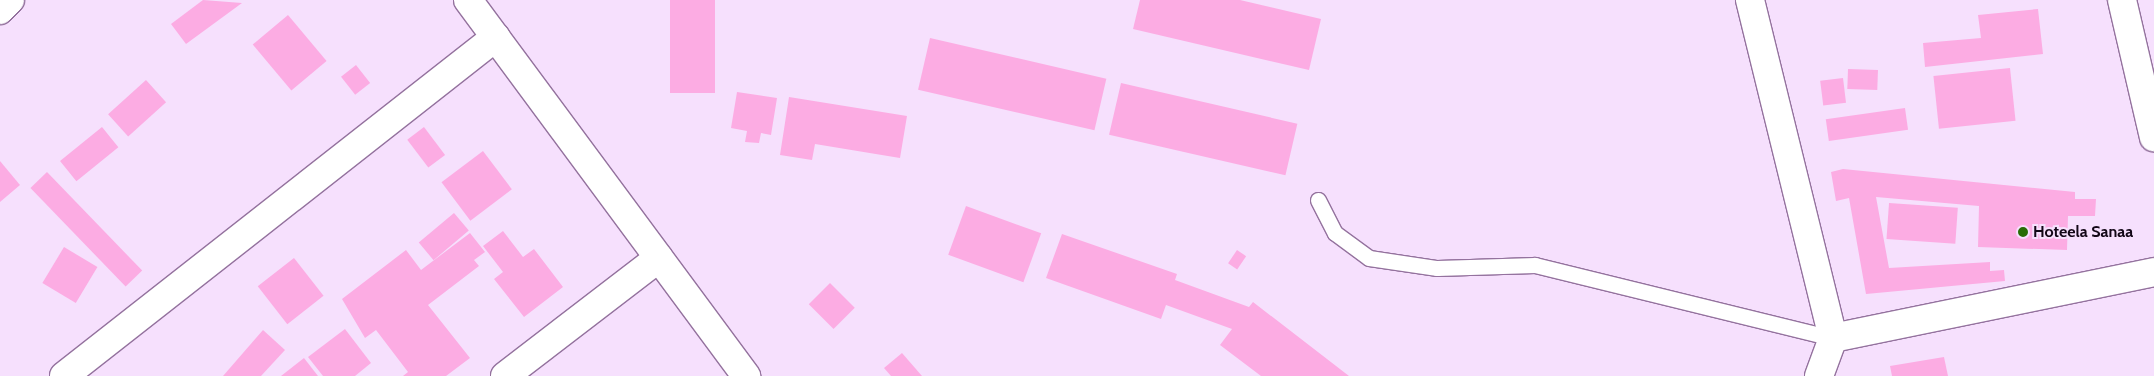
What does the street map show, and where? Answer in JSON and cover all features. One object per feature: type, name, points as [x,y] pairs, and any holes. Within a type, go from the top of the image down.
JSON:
[{"type":"main road","points":[[0,10],[10,0]]},
{"type":"main road","points":[[468,0],[746,376]]},
{"type":"main road","points":[[1750,0],[1833,338],[1819,376]]},
{"type":"main road","points":[[2122,0],[2154,137]]},
{"type":"main road","points":[[64,376],[496,37]]},
{"type":"main road","points":[[505,376],[659,258]]},
{"type":"main road","points":[[1833,338],[2154,272]]},
{"type":"lane","points":[[1318,200],[1335,233],[1369,258],[1437,268],[1535,265],[1833,338]]},
{"type":"building","points":[[203,0],[242,3],[186,44],[171,24]]},
{"type":"building","points":[[670,0],[715,0],[715,93],[670,93]]},
{"type":"building","points":[[1140,0],[1240,0],[1321,19],[1309,70],[1133,29]]},
{"type":"building","points":[[2038,9],[2043,54],[1925,67],[1923,43],[1981,38],[1978,15]]},
{"type":"building","points":[[288,15],[327,61],[291,91],[253,45]]},
{"type":"building","points":[[930,38],[1106,79],[1094,130],[918,90]]},
{"type":"building","points":[[356,65],[370,83],[355,95],[341,77]]},
{"type":"building","points":[[2010,68],[2016,121],[1939,129],[1933,76]]},
{"type":"building","points":[[1848,69],[1878,70],[1877,90],[1847,89]]},
{"type":"building","points":[[1843,78],[1846,103],[1823,106],[1820,81]]},
{"type":"building","points":[[146,80],[166,102],[128,136],[108,114]]},
{"type":"building","points":[[1121,83],[1297,124],[1285,175],[1109,135]]},
{"type":"building","points":[[737,92],[777,98],[771,135],[761,133],[759,143],[745,142],[747,131],[731,128]]},
{"type":"building","points":[[789,97],[907,116],[900,158],[815,144],[812,160],[780,155]]},
{"type":"building","points":[[1905,108],[1908,130],[1829,141],[1826,119]]},
{"type":"building","points":[[102,127],[118,147],[76,181],[60,161]]},
{"type":"building","points":[[424,127],[445,155],[428,168],[407,140]]},
{"type":"building","points":[[483,151],[512,189],[470,221],[441,182]]},
{"type":"building","points":[[0,161],[20,185],[0,202]]},
{"type":"building","name":"Hoteela Sanaa","points":[[1843,169],[2075,192],[2075,199],[2096,199],[2095,216],[2068,216],[2067,250],[1978,247],[1979,206],[1876,197],[1889,268],[1990,262],[1990,271],[2004,270],[2005,281],[1866,294],[1849,198],[1836,201],[1831,172]]},
{"type":"building","points":[[47,172],[142,271],[126,287],[30,188]]},
{"type":"building","points":[[1889,203],[1958,208],[1955,244],[1886,239]]},
{"type":"building","points":[[966,206],[1041,233],[1023,282],[948,255]]},
{"type":"building","points":[[454,213],[469,231],[434,260],[419,243]]},
{"type":"building","points":[[503,231],[523,257],[534,249],[563,287],[524,317],[494,279],[503,272],[483,246]]},
{"type":"building","points":[[470,233],[485,252],[474,260],[479,266],[428,305],[470,358],[446,376],[403,376],[408,372],[376,330],[365,338],[342,299],[406,250],[421,270]]},
{"type":"building","points":[[1062,234],[1177,274],[1175,280],[1249,307],[1253,302],[1349,376],[1261,376],[1220,345],[1232,329],[1166,305],[1161,319],[1046,278]]},
{"type":"building","points":[[64,247],[97,267],[76,303],[42,283]]},
{"type":"building","points":[[1237,250],[1246,256],[1237,269],[1228,263]]},
{"type":"building","points":[[294,258],[324,296],[287,324],[258,286]]},
{"type":"building","points":[[830,283],[855,308],[834,329],[809,304]]},
{"type":"building","points":[[345,329],[371,363],[355,376],[323,376],[308,357]]},
{"type":"building","points":[[263,330],[285,350],[261,376],[223,376]]},
{"type":"building","points":[[902,353],[922,376],[891,376],[884,368]]},
{"type":"building","points":[[1944,357],[1948,376],[1892,376],[1890,366]]},
{"type":"building","points":[[304,358],[318,376],[281,376]]},
{"type":"place","name":"Hoteela Sanaa","points":[[2023,232]]}]
